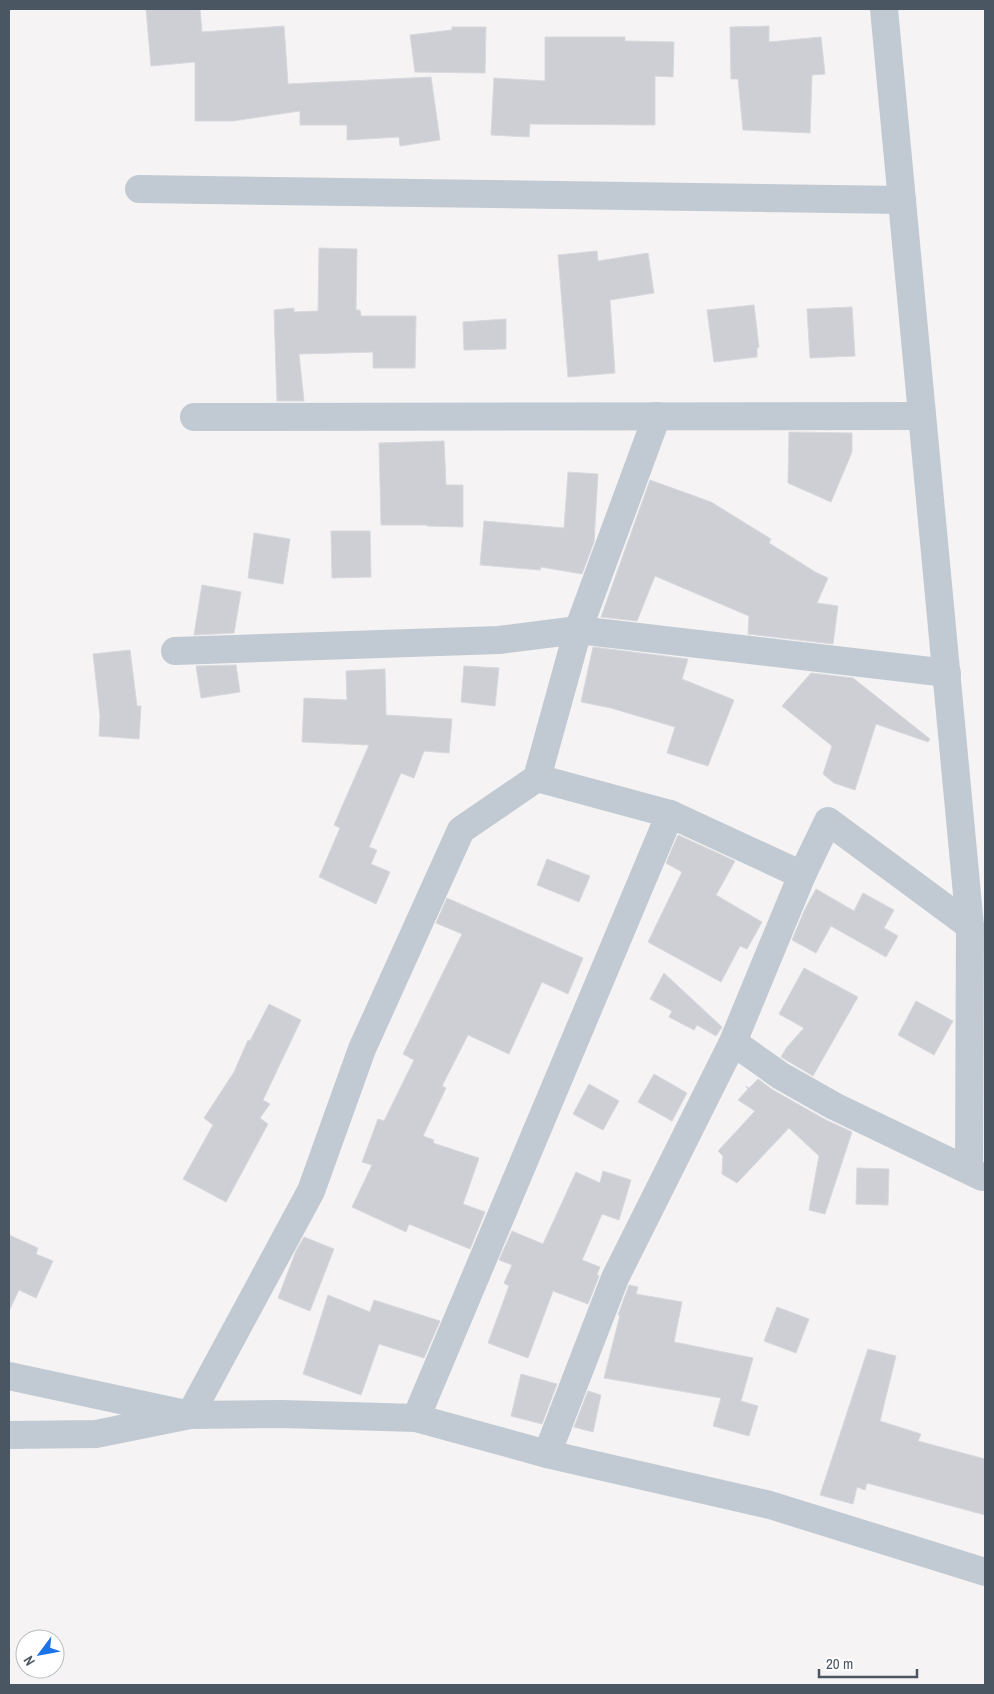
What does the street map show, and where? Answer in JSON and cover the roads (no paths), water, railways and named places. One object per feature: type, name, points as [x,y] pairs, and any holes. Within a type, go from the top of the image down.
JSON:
[{"type":"street","points":[[733,1042],[781,1076],[834,1106],[977,1174],[970,926],[884,9]]},
{"type":"street","points":[[139,190],[902,200]]},
{"type":"street","points":[[190,1415],[311,1190],[362,1049],[461,830],[538,778],[578,630],[657,416]]},
{"type":"street","points":[[194,417],[922,416]]},
{"type":"street","points":[[175,651],[499,640],[578,630],[946,673]]},
{"type":"street","points":[[538,778],[670,814],[802,875]]},
{"type":"street","points":[[416,1418],[670,814]]},
{"type":"street","points":[[547,1454],[615,1278],[733,1042],[802,875],[828,821],[970,926]]},
{"type":"street","points":[[9,1376],[190,1415]]},
{"type":"street","points":[[9,1435],[96,1434],[190,1415],[282,1414],[416,1418],[547,1454],[770,1505],[985,1572]]}]
